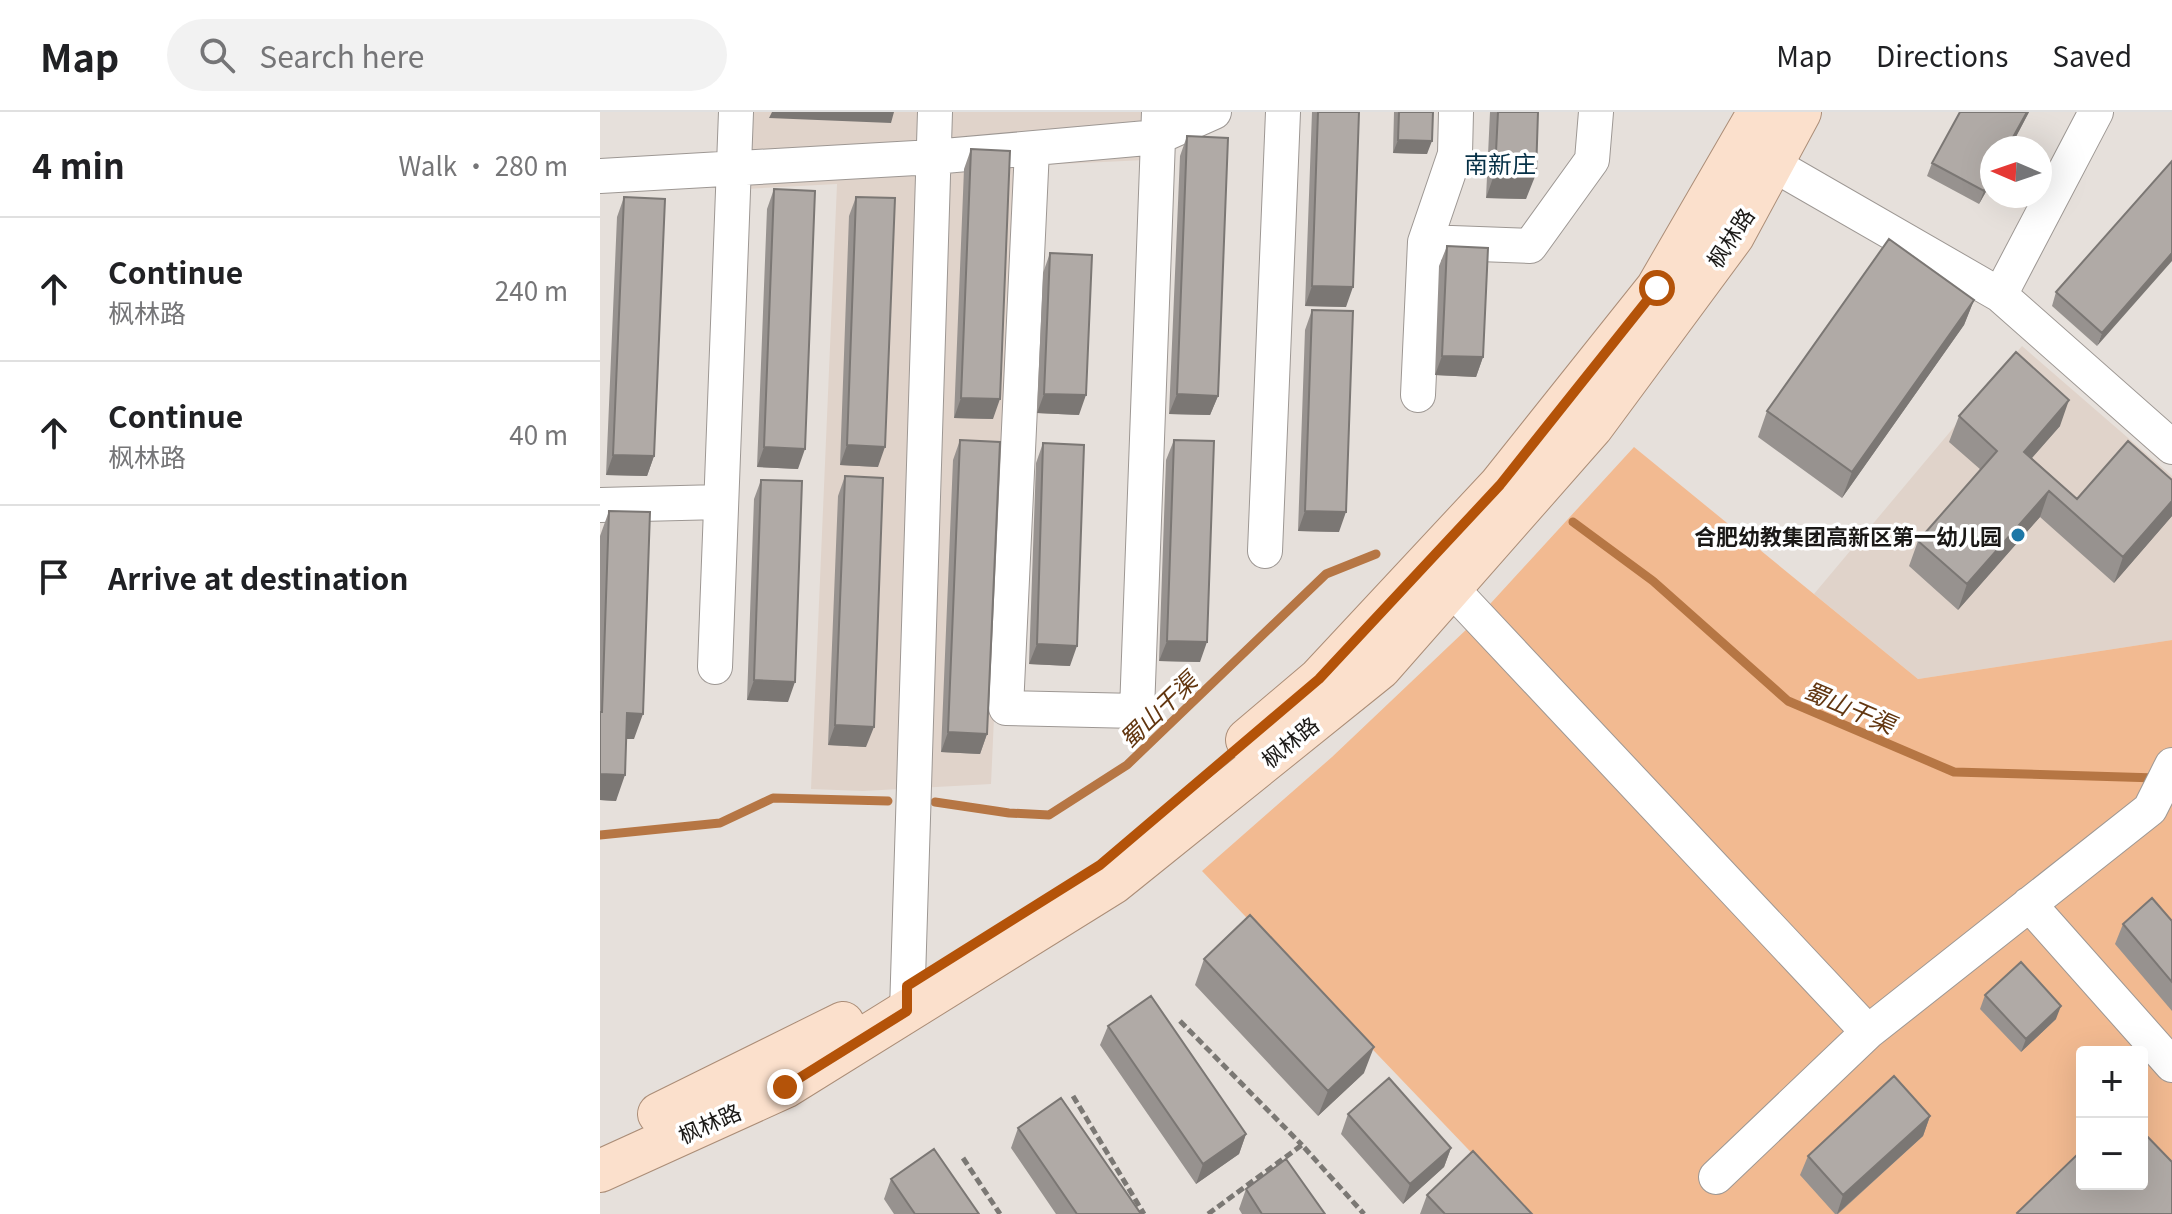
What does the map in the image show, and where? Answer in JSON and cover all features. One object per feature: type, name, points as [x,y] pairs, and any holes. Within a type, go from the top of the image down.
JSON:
[{"type":"main road","name":"枫林路","points":[[600,1171],[785,1087],[907,998],[1100,865],[1319,679],[1500,485],[1657,288],[1757,140],[1800,112]]},
{"type":"main road","name":"枫林路","points":[[600,1144],[870,1009],[907,998],[1113,883],[1380,668],[1592,427],[1733,236],[1757,140]]},
{"type":"street","points":[[715,667],[736,112]]},
{"type":"street","points":[[907,998],[935,112]]},
{"type":"street","points":[[600,176],[1032,149],[1214,112]]},
{"type":"street","points":[[1265,551],[1283,112]]},
{"type":"street","points":[[1418,395],[1425,242],[1455,154],[1456,112]]},
{"type":"street","points":[[1425,242],[1530,246],[1592,160],[1596,112]]},
{"type":"street","points":[[2000,295],[2096,112]]},
{"type":"street","points":[[1032,149],[1006,708],[1137,711],[1158,124]]},
{"type":"street","points":[[1757,140],[2000,295],[2172,447]]},
{"type":"street","points":[[600,505],[721,502]]},
{"type":"street","points":[[1451,588],[1868,1032]]},
{"type":"street","points":[[1716,1177],[1868,1032],[2150,809],[2172,765]]},
{"type":"street","points":[[2029,904],[2172,1065]]},
{"type":"path","points":[[1180,1021],[1302,1145],[1364,1214]]},
{"type":"path","points":[[1073,1096],[1144,1214]]},
{"type":"path","points":[[1208,1214],[1302,1145]]},
{"type":"path","points":[[963,1158],[1000,1214]]},
{"type":"shaded area","points":[[748,112],[1147,112],[1145,160],[1019,166],[991,784],[863,791],[811,789],[837,184],[746,189]]},
{"type":"shaded area","name":"合肥幼教集团高新区第一幼儿园","points":[[2022,346],[2172,476],[2172,640],[1918,679],[1814,594]]},
{"type":"shaded area","points":[[1634,447],[1918,679],[2172,640],[2172,1214],[1530,1214],[1202,871],[1332,757],[1469,627]]},
{"type":"building","points":[[1318,112],[1359,112],[1353,287],[1312,286]]},
{"type":"building","points":[[1399,112],[1433,112],[1432,141],[1398,140]]},
{"type":"building","points":[[1498,112],[1538,112],[1536,174],[1495,172]]},
{"type":"building","points":[[1960,112],[2027,112],[2014,136],[1980,136],[1980,189],[1932,163]]},
{"type":"building","points":[[1187,136],[1228,138],[1218,396],[1177,394]]},
{"type":"building","points":[[971,149],[1010,151],[1000,399],[961,398]]},
{"type":"building","points":[[2172,161],[2172,253],[2102,333],[2056,292]]},
{"type":"building","points":[[774,189],[815,191],[805,449],[764,447]]},
{"type":"building","points":[[624,197],[665,199],[654,456],[613,455]]},
{"type":"building","points":[[856,197],[895,198],[885,447],[847,445]]},
{"type":"building","points":[[1889,239],[1974,300],[1852,472],[1767,411]]},
{"type":"building","points":[[1447,246],[1488,248],[1483,357],[1442,356]]},
{"type":"building","points":[[1050,253],[1092,255],[1086,395],[1044,394]]},
{"type":"building","points":[[1312,310],[1353,311],[1346,512],[1305,511]]},
{"type":"building","points":[[2016,352],[2069,400],[2024,452],[2077,499],[2128,441],[2172,480],[2172,501],[2123,557],[2049,491],[1967,584],[1918,541],[1997,451],[1959,416]]},
{"type":"building","points":[[960,440],[1000,442],[987,734],[948,732]]},
{"type":"building","points":[[1174,440],[1214,441],[1207,642],[1167,641]]},
{"type":"building","points":[[1043,443],[1084,445],[1077,646],[1037,644]]},
{"type":"building","points":[[845,476],[883,478],[874,727],[835,725]]},
{"type":"building","points":[[761,480],[802,481],[795,682],[754,680]]},
{"type":"building","points":[[609,511],[650,512],[643,714],[627,713],[625,775],[600,774]]},
{"type":"building","points":[[2152,898],[2172,921],[2172,982],[2123,924]]},
{"type":"building","points":[[1250,915],[1374,1047],[1328,1091],[1204,959]]},
{"type":"building","points":[[2021,962],[2061,1006],[2026,1039],[1985,995]]},
{"type":"building","points":[[1151,996],[1246,1134],[1203,1164],[1108,1026]]},
{"type":"building","points":[[1894,1076],[1930,1116],[1843,1195],[1808,1156]]},
{"type":"building","points":[[1389,1078],[1451,1148],[1410,1184],[1348,1114]]},
{"type":"building","points":[[1061,1098],[1141,1214],[1077,1214],[1018,1128]]},
{"type":"building","points":[[2148,1137],[2172,1162],[2172,1214],[2017,1213],[2076,1156],[2076,1190],[2148,1190]]},
{"type":"building","points":[[934,1149],[979,1214],[915,1214],[891,1179]]},
{"type":"building","points":[[1473,1151],[1532,1214],[1445,1214],[1427,1195]]},
{"type":"building","points":[[1286,1159],[1325,1214],[1262,1214],[1246,1189]]},
{"type":"waterway","name":"蜀山干渠","points":[[1573,522],[1653,581],[1788,701],[1954,772],[2157,778]]},
{"type":"waterway","name":"蜀山干渠","points":[[935,802],[1009,813],[1049,815],[1127,765],[1326,574],[1376,554]]},
{"type":"waterway","name":"蜀山干渠","points":[[600,835],[720,823],[773,798],[888,801]]},
{"type":"place","name":"合肥幼教集团高新区第一幼儿园","points":[[2018,535]]},
{"type":"district","name":"南新庄","points":[[1500,162]]},
{"type":"route","points":[[785,1087],[907,1011],[907,986],[1100,865],[1319,679],[1500,485],[1657,288]]}]
